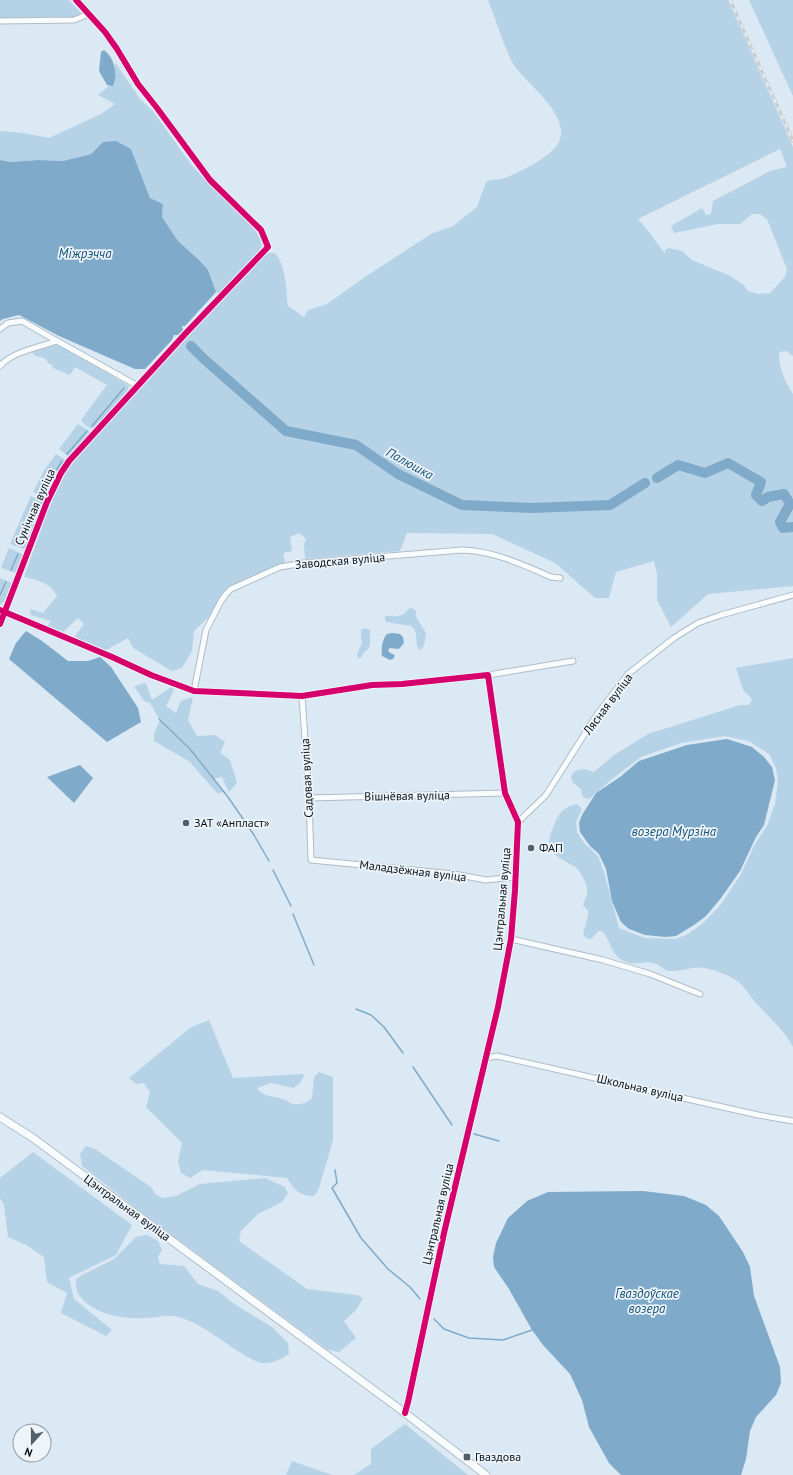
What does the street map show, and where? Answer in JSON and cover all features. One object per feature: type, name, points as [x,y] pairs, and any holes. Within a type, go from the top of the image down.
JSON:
[{"type":"street","points":[[0,21],[74,20],[89,14],[76,0]]},
{"type":"street","name":"Сунічная вуліца","points":[[0,624],[2,611],[47,502],[61,473],[69,461],[186,333],[268,247],[261,230],[210,180],[138,84],[117,49],[89,14]]},
{"type":"street","points":[[0,330],[8,323],[22,321],[138,386]]},
{"type":"street","points":[[0,366],[4,361],[13,356],[57,341]]},
{"type":"street","name":"Заводская вуліца","points":[[194,691],[206,630],[226,594],[232,589],[280,567],[304,563],[462,550],[479,551],[497,555],[551,577],[560,578]]},
{"type":"street","name":"Лясная вуліца","points":[[518,822],[546,795],[596,716],[628,674],[674,638],[698,623],[793,595]]},
{"type":"street","points":[[2,611],[151,675],[194,691],[302,696],[372,685],[402,684],[488,675],[572,661]]},
{"type":"street","name":"Цэнтральная вуліца","points":[[404,1413],[408,1402],[444,1233],[486,1058],[511,939],[516,877],[518,822],[505,794],[488,675]]},
{"type":"street","name":"Садовая вуліца","points":[[302,696],[310,798],[311,860]]},
{"type":"street","name":"Вішнёвая вуліца","points":[[310,798],[505,794]]},
{"type":"street","name":"Маладзёжная вуліца","points":[[311,860],[454,874],[486,880],[516,877]]},
{"type":"street","name":"Цэнтральная вуліца","points":[[511,939],[597,958],[650,974],[700,994]]},
{"type":"street","name":"Школьная вуліца","points":[[486,1058],[497,1056],[758,1115],[793,1121]]},
{"type":"street","name":"Цэнтральная вуліца","points":[[1,1118],[33,1138],[486,1475]]},
{"type":"shaded area","points":[[0,0],[69,0],[81,13],[74,17],[0,18]]},
{"type":"shaded area","points":[[488,0],[728,0],[793,147],[793,356],[786,351],[779,352],[783,374],[793,394],[793,586],[708,594],[671,627],[657,600],[657,574],[654,561],[616,572],[609,598],[595,598],[555,563],[492,534],[407,533],[400,551],[305,559],[304,545],[306,539],[299,533],[290,537],[292,551],[283,553],[285,562],[229,587],[223,592],[210,616],[194,631],[192,651],[182,668],[172,671],[133,648],[128,638],[106,650],[74,637],[84,624],[78,618],[63,632],[47,627],[51,621],[31,615],[30,609],[43,613],[57,596],[47,585],[24,577],[48,510],[68,468],[187,336],[260,260],[269,253],[275,253],[279,258],[286,285],[288,306],[304,317],[308,310],[327,304],[431,234],[453,226],[477,207],[486,182],[501,179],[521,171],[542,159],[552,151],[560,139],[561,128],[556,115],[548,103],[518,70],[511,60]],"holes":[[[780,149],[787,167],[770,171],[713,201],[711,214],[706,215],[702,208],[671,226],[674,233],[718,224],[740,224],[752,214],[760,214],[767,219],[787,269],[785,277],[770,293],[758,294],[748,291],[744,285],[730,276],[692,260],[682,251],[669,248],[665,250],[665,254],[638,219]],[[190,341],[197,345],[212,359],[206,365],[190,352],[186,345]]]},
{"type":"shaded area","points":[[749,0],[793,0],[793,96]]},
{"type":"shaded area","points":[[115,62],[140,99],[153,111],[190,163],[207,182],[254,228],[260,239],[262,246],[259,251],[219,294],[216,292],[208,270],[178,241],[162,217],[163,204],[150,198],[131,149],[103,142],[91,154],[63,161],[38,160],[11,162],[0,160],[0,131],[24,133],[49,138],[101,114],[115,104],[98,95],[115,81]]},
{"type":"shaded area","points":[[55,345],[64,347],[129,386],[128,392],[95,429],[85,425],[81,420],[107,385],[75,367],[70,375],[53,368],[46,359],[35,356],[32,352]]},
{"type":"shaded area","points":[[78,424],[90,432],[90,434],[70,456],[68,456],[59,449]]},
{"type":"shaded area","points":[[56,454],[65,460],[65,463],[47,498],[45,498],[33,492],[43,472]]},
{"type":"shaded area","points":[[31,496],[44,502],[44,504],[26,548],[24,549],[10,544]]},
{"type":"shaded area","points":[[9,548],[22,554],[23,556],[16,573],[1,568]]},
{"type":"shaded area","points":[[0,578],[12,583],[5,601],[0,605]]},
{"type":"shaded area","points":[[412,608],[416,611],[416,617],[426,633],[424,645],[420,650],[417,647],[416,634],[411,626],[386,622],[385,619],[385,616],[401,615],[408,609]]},
{"type":"shaded area","points":[[365,628],[370,630],[370,644],[361,658],[358,658],[357,654],[362,643],[361,630]]},
{"type":"shaded area","points":[[793,658],[793,1047],[781,1029],[756,1003],[742,985],[733,978],[717,971],[705,968],[669,971],[649,962],[628,963],[616,955],[603,932],[599,931],[591,939],[586,938],[583,934],[588,911],[583,905],[587,894],[586,884],[577,868],[556,855],[552,851],[549,843],[557,819],[563,810],[569,806],[577,804],[582,809],[576,822],[577,832],[584,843],[598,856],[604,872],[619,928],[645,938],[675,939],[686,935],[702,924],[719,907],[740,876],[755,844],[767,826],[775,804],[778,782],[776,768],[769,754],[749,741],[724,736],[681,743],[641,757],[589,799],[583,796],[581,789],[572,782],[571,776],[575,771],[584,769],[594,772],[614,755],[648,734],[740,705],[749,705],[752,699],[743,690],[736,668]]},
{"type":"shaded area","points":[[146,683],[152,700],[171,687],[174,690],[166,706],[176,713],[181,701],[193,697],[188,720],[197,736],[215,735],[225,742],[220,753],[230,760],[237,783],[229,792],[222,777],[214,780],[224,791],[218,794],[190,762],[154,741],[154,734],[160,720],[150,703],[144,701],[134,686]]},
{"type":"shaded area","points":[[209,1020],[233,1078],[305,1074],[300,1083],[294,1088],[270,1083],[257,1088],[265,1095],[283,1099],[293,1104],[301,1104],[312,1098],[314,1077],[319,1072],[333,1077],[333,1140],[319,1188],[314,1196],[304,1195],[298,1191],[287,1178],[203,1170],[190,1178],[181,1173],[178,1162],[182,1143],[146,1107],[150,1092],[144,1083],[136,1084],[129,1078],[190,1028]]},
{"type":"shaded area","points":[[86,1146],[95,1149],[151,1187],[156,1195],[163,1198],[176,1196],[200,1184],[265,1178],[285,1187],[288,1193],[282,1202],[258,1214],[241,1231],[239,1241],[307,1289],[357,1295],[363,1298],[356,1310],[344,1321],[356,1338],[339,1352],[328,1350],[142,1213],[82,1166],[80,1154]]},
{"type":"shaded area","points":[[33,1152],[132,1225],[116,1255],[69,1278],[74,1299],[112,1330],[106,1336],[61,1313],[67,1293],[47,1282],[44,1257],[26,1245],[8,1237],[4,1205],[0,1198],[0,1178]]},
{"type":"shaded area","points":[[147,1235],[158,1241],[162,1250],[158,1257],[160,1264],[184,1266],[198,1284],[218,1291],[233,1303],[272,1327],[288,1343],[289,1354],[276,1361],[261,1363],[242,1353],[205,1329],[187,1320],[170,1316],[137,1318],[115,1316],[102,1312],[89,1305],[78,1294],[76,1279],[114,1259],[136,1237]]},
{"type":"shaded area","points":[[405,1424],[468,1475],[354,1475],[371,1464],[371,1449]]},
{"type":"shaded area","points":[[292,1461],[332,1475],[286,1475]]},
{"type":"water","points":[[104,50],[111,57],[113,62],[115,77],[113,86],[107,85],[99,71],[101,52]]},
{"type":"water","name":"Міжрэчча","points":[[116,141],[131,149],[150,198],[163,204],[162,217],[178,241],[208,270],[216,292],[185,326],[182,326],[183,330],[178,335],[174,335],[172,340],[145,369],[135,369],[59,336],[19,315],[0,321],[0,160],[11,162],[38,160],[63,161],[91,154],[103,142]]},
{"type":"water","points":[[26,631],[68,661],[88,661],[100,657],[111,667],[138,708],[141,722],[107,742],[9,659],[16,643]]},
{"type":"water","points":[[392,633],[400,634],[403,637],[404,643],[399,649],[390,648],[388,650],[395,656],[390,660],[382,656],[382,647],[385,636]]},
{"type":"water","name":"возера Мурзіна","points":[[727,739],[752,747],[764,757],[772,767],[775,780],[764,825],[756,837],[740,871],[706,916],[676,936],[666,937],[645,935],[629,929],[621,922],[612,901],[606,869],[599,854],[590,846],[580,832],[579,823],[582,815],[596,793],[620,777],[639,761],[687,745]]},
{"type":"water","points":[[80,765],[93,778],[74,803],[47,777]]},
{"type":"water","name":"Гваздоўскае возера","points":[[643,1191],[684,1196],[706,1205],[719,1216],[743,1252],[750,1267],[754,1296],[780,1367],[781,1383],[776,1395],[756,1417],[750,1431],[746,1459],[741,1475],[621,1475],[609,1463],[589,1427],[582,1400],[570,1374],[543,1345],[532,1330],[509,1289],[494,1267],[493,1257],[496,1243],[508,1218],[527,1201],[548,1192]]},
{"type":"waterway","name":"Палюшка","points":[[191,346],[286,431],[356,445],[398,474],[462,505],[532,508],[610,505],[645,483]]},
{"type":"waterway","points":[[92,426],[124,388]]},
{"type":"waterway","points":[[67,454],[87,431]]},
{"type":"waterway","points":[[45,495],[53,476],[62,461]]},
{"type":"waterway","name":"Палюшка","points":[[657,478],[678,465],[705,473],[728,463],[761,482],[756,495],[762,501],[768,497],[784,494],[790,504],[780,522],[783,528],[793,527]]},
{"type":"waterway","points":[[22,545],[41,503]]},
{"type":"waterway","points":[[11,570],[18,554]]},
{"type":"waterway","points":[[0,595],[6,582]]},
{"type":"waterway","points":[[159,719],[190,749],[228,797],[254,835],[269,861]]},
{"type":"waterway","points":[[273,870],[291,906]]},
{"type":"waterway","points":[[293,914],[314,965]]},
{"type":"waterway","points":[[356,1009],[371,1015],[384,1027],[403,1053]]},
{"type":"waterway","points":[[413,1067],[452,1125]]},
{"type":"waterway","points":[[474,1134],[499,1141]]},
{"type":"waterway","points":[[335,1170],[337,1183],[332,1188],[361,1238],[388,1269],[410,1287],[420,1299]]},
{"type":"waterway","points":[[434,1319],[444,1329],[469,1338],[503,1340],[532,1330]]},
{"type":"railway","points":[[730,0],[793,141]]},
{"type":"cycle path","points":[[0,624],[47,502],[61,473],[69,461],[186,333],[268,247],[261,230],[210,180],[138,84],[105,32],[76,0]]},
{"type":"cycle path","points":[[0,610],[151,675],[194,691],[302,696],[372,685],[402,684],[488,675],[505,793],[518,822],[511,939],[498,1007],[444,1233],[405,1413]]},
{"type":"place","name":"ЗАТ «Анпласт»","points":[[186,823]]},
{"type":"place","name":"ФАП","points":[[531,848]]},
{"type":"place","name":"Гваздова","points":[[467,1457]]}]
